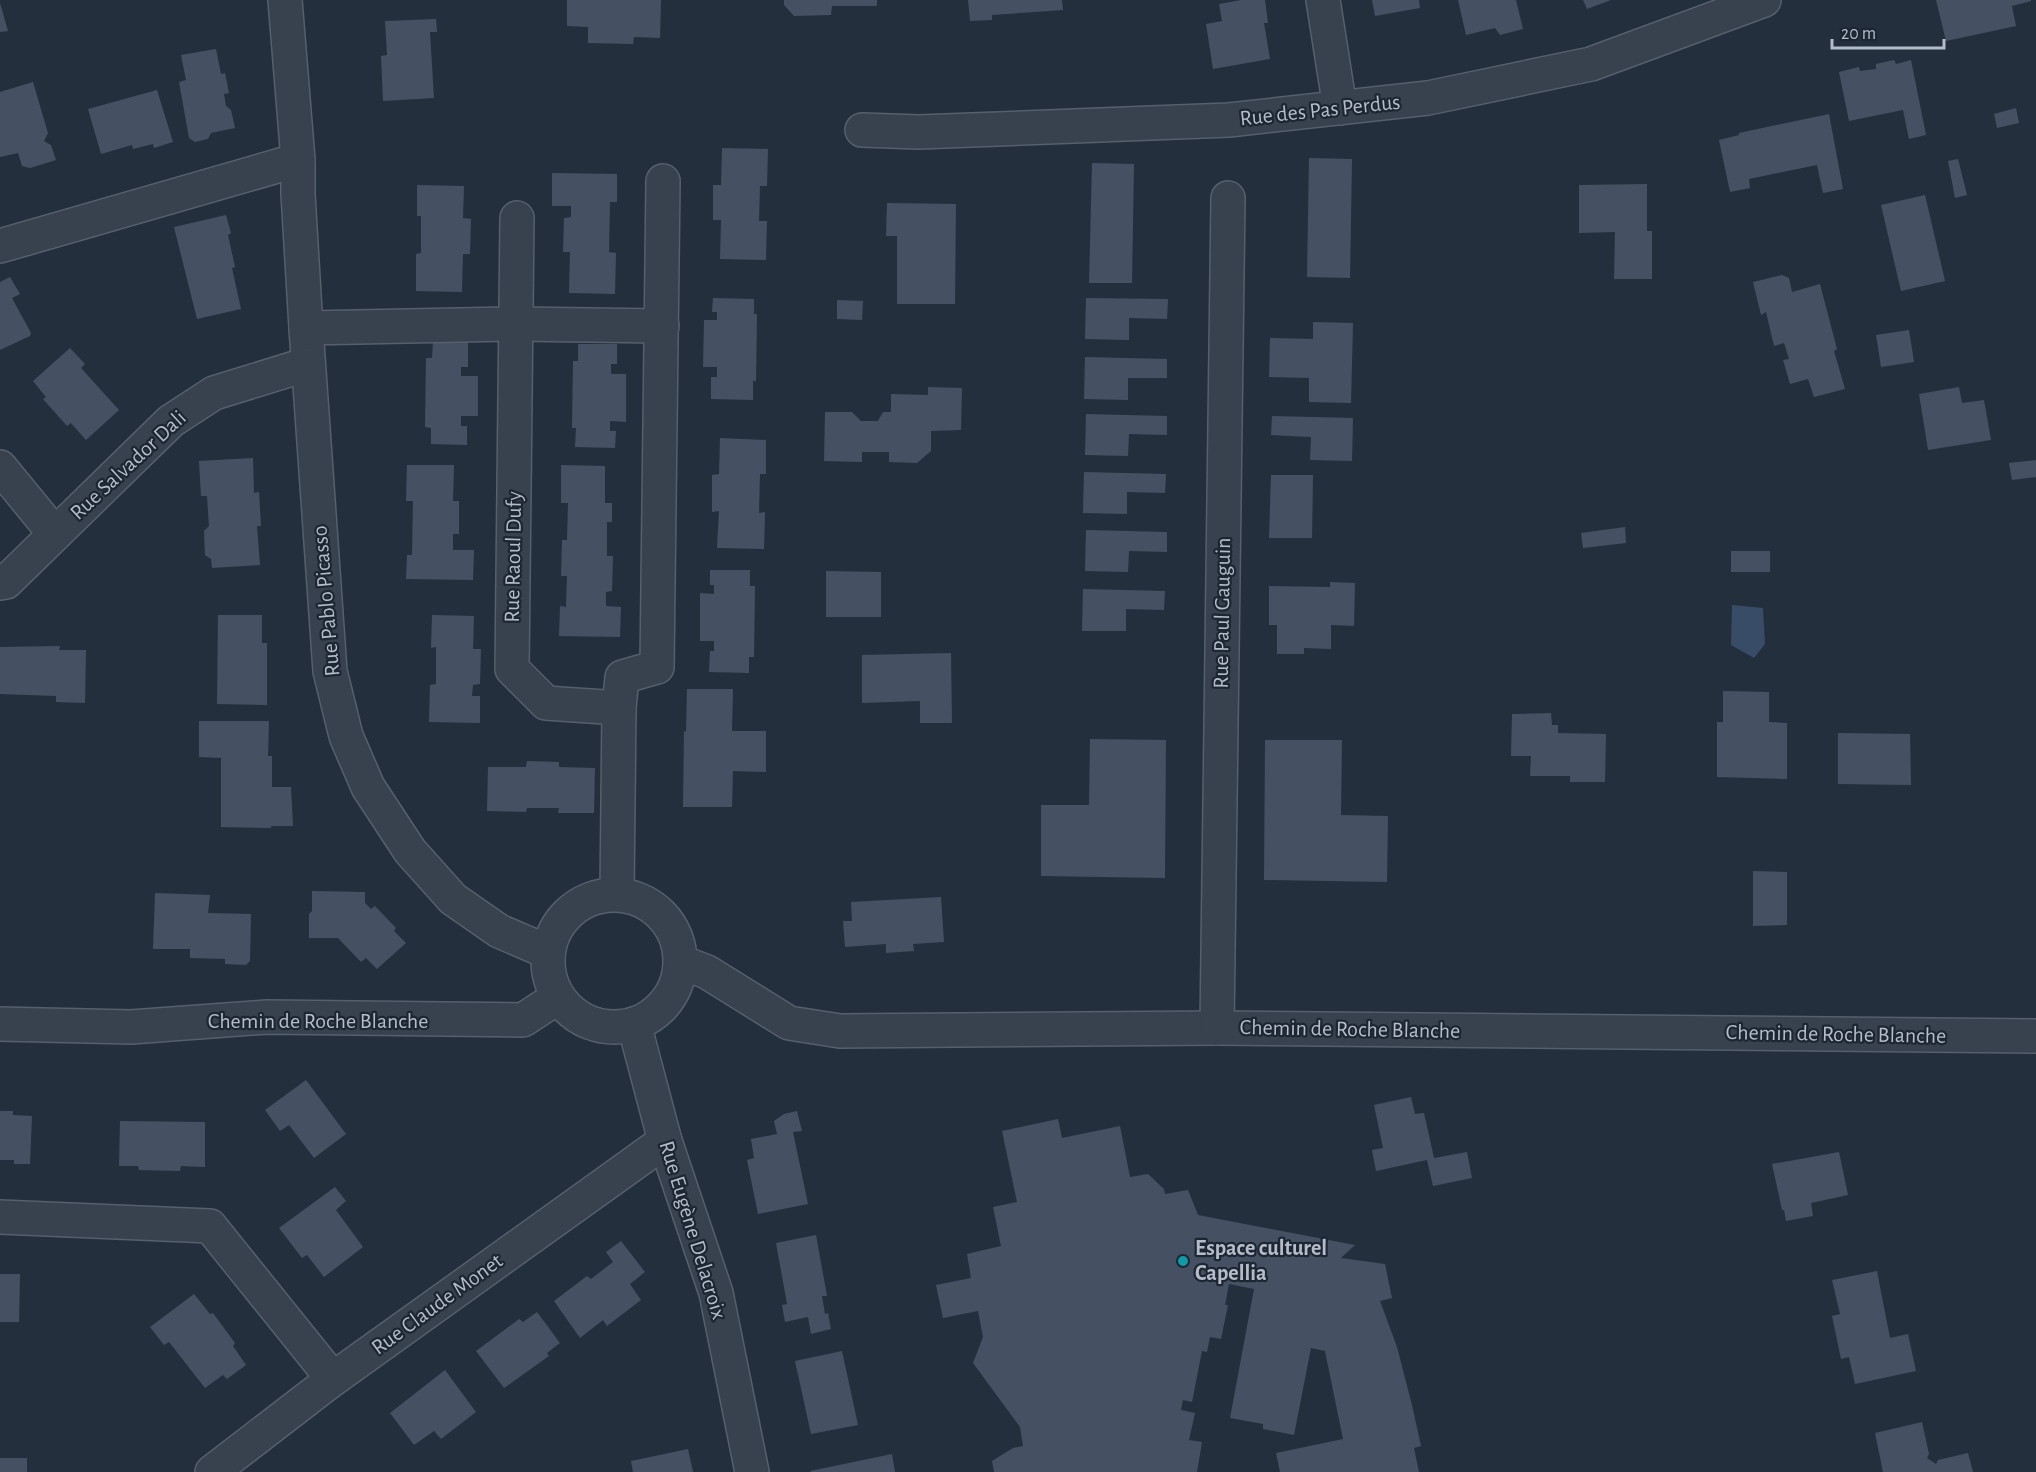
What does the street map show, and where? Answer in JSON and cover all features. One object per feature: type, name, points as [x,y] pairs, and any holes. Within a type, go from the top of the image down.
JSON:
[{"type":"street","name":"Rue Pablo Picasso","points":[[285,0],[298,160],[308,364],[330,671],[346,736],[368,788],[410,851],[453,898],[499,932],[548,952]]},
{"type":"street","points":[[1323,0],[1340,108]]},
{"type":"street","name":"Rue des Pas Perdus","points":[[862,130],[919,132],[1229,120],[1428,98],[1591,64],[1764,0]]},
{"type":"street","points":[[0,246],[298,160]]},
{"type":"street","points":[[617,894],[619,708],[622,677],[657,667],[663,180]]},
{"type":"street","name":"Rue Paul Gauguin","points":[[1217,1028],[1228,198]]},
{"type":"street","name":"Rue Raoul Dufy","points":[[517,218],[512,669],[546,703],[619,708]]},
{"type":"street","points":[[306,328],[516,324],[662,326]]},
{"type":"street","name":"Rue Salvador Dali","points":[[0,583],[6,582],[171,421],[214,393],[308,364]]},
{"type":"street","points":[[0,467],[55,534]]},
{"type":"street","points":[[617,894],[637,898],[655,908],[669,923],[678,942],[681,962],[677,982],[668,1000],[652,1015],[634,1024],[612,1028],[591,1023],[572,1013],[558,997],[551,982],[548,952],[553,933],[564,917],[579,904],[598,896],[617,894]]},
{"type":"street","name":"Chemin de Roche Blanche","points":[[681,962],[707,972],[789,1023],[840,1031],[1217,1028],[2036,1036]]},
{"type":"street","name":"Chemin de Roche Blanche","points":[[0,1024],[131,1027],[267,1017],[523,1020],[558,997]]},
{"type":"street","name":"Rue Eugène Delacroix","points":[[634,1024],[665,1141],[716,1293],[752,1472]]},
{"type":"street","name":"Rue Claude Monet","points":[[212,1472],[333,1379],[665,1141]]},
{"type":"street","points":[[0,1217],[210,1226],[333,1379]]},
{"type":"water","points":[[1732,605],[1763,608],[1765,644],[1754,658],[1731,645]]},
{"type":"building","points":[[567,0],[661,0],[660,38],[634,37],[633,44],[588,43],[588,27],[567,26]]},
{"type":"building","points":[[784,0],[877,0],[877,6],[832,6],[831,15],[794,16],[784,5]]},
{"type":"building","points":[[968,0],[1062,0],[1063,10],[992,15],[992,20],[970,21]]},
{"type":"building","points":[[1241,0],[1265,0],[1268,23],[1264,23],[1270,59],[1213,69],[1206,24],[1222,21],[1219,4]]},
{"type":"building","points":[[1372,0],[1419,0],[1420,8],[1375,16]]},
{"type":"building","points":[[1458,0],[1516,0],[1523,29],[1500,35],[1495,28],[1466,35]]},
{"type":"building","points":[[1583,0],[1611,0],[1587,9]]},
{"type":"building","points":[[1936,0],[2031,1],[2012,6],[2016,26],[1946,41]]},
{"type":"building","points":[[0,3],[8,31],[0,32]]},
{"type":"building","points":[[436,19],[437,32],[430,32],[434,98],[383,101],[381,56],[387,55],[385,21]]},
{"type":"building","points":[[216,49],[221,74],[225,73],[229,93],[224,94],[226,106],[231,110],[235,128],[211,133],[208,139],[195,142],[189,138],[179,82],[186,80],[181,55]]},
{"type":"building","points":[[1894,60],[1896,64],[1911,60],[1926,135],[1909,139],[1903,110],[1849,121],[1839,72],[1859,67],[1860,71],[1876,69],[1876,64]]},
{"type":"building","points":[[33,82],[48,133],[44,141],[51,145],[56,160],[30,168],[22,166],[18,153],[0,157],[0,92]]},
{"type":"building","points":[[157,90],[173,142],[154,148],[153,144],[133,149],[132,145],[101,154],[88,109]]},
{"type":"building","points":[[2016,108],[2019,123],[1997,128],[1994,114]]},
{"type":"building","points":[[1829,114],[1843,189],[1823,193],[1817,165],[1749,179],[1750,188],[1730,192],[1719,140],[1739,135],[1739,133]]},
{"type":"building","points":[[722,148],[768,149],[767,186],[760,186],[759,221],[767,221],[766,260],[720,259],[721,220],[713,220],[713,185],[721,185]]},
{"type":"building","points":[[1309,158],[1352,159],[1350,278],[1307,277]]},
{"type":"building","points":[[1958,159],[1967,195],[1955,198],[1948,161]]},
{"type":"building","points":[[1092,163],[1134,164],[1132,283],[1089,283]]},
{"type":"building","points":[[552,173],[617,174],[617,202],[610,202],[609,252],[616,253],[615,294],[569,293],[570,252],[563,252],[564,218],[571,217],[571,206],[552,206]]},
{"type":"building","points":[[1647,184],[1647,231],[1652,231],[1652,279],[1614,279],[1615,232],[1579,233],[1579,185]]},
{"type":"building","points":[[417,185],[464,186],[463,218],[471,219],[470,254],[463,254],[462,292],[416,291],[416,254],[421,253],[421,216],[417,216]]},
{"type":"building","points":[[1925,195],[1945,281],[1901,291],[1881,205]]},
{"type":"building","points":[[887,203],[956,204],[955,304],[897,304],[897,236],[886,236]]},
{"type":"building","points":[[226,215],[231,233],[228,235],[235,267],[232,268],[241,309],[197,319],[174,227]]},
{"type":"building","points":[[1782,275],[1789,278],[1792,292],[1820,284],[1837,349],[1834,351],[1845,389],[1814,397],[1808,379],[1790,384],[1783,360],[1789,359],[1784,343],[1774,346],[1766,312],[1761,315],[1753,282]]},
{"type":"building","points":[[10,277],[20,294],[12,298],[31,333],[30,336],[0,350],[0,282]]},
{"type":"building","points":[[713,298],[754,299],[754,314],[757,314],[756,381],[753,381],[753,400],[711,399],[711,377],[717,377],[717,367],[703,367],[704,320],[717,320],[717,312],[712,312]]},
{"type":"building","points":[[1086,298],[1168,299],[1167,319],[1129,318],[1129,340],[1085,339]]},
{"type":"building","points":[[837,300],[863,301],[862,320],[837,319]]},
{"type":"building","points":[[1313,322],[1353,323],[1351,403],[1309,402],[1309,378],[1269,377],[1270,338],[1313,339]]},
{"type":"building","points":[[1909,330],[1914,362],[1881,367],[1876,335]]},
{"type":"building","points":[[433,341],[468,342],[468,367],[461,367],[461,376],[478,376],[478,416],[461,416],[461,426],[467,426],[467,445],[431,444],[431,428],[425,427],[426,358],[432,358]]},
{"type":"building","points":[[578,344],[617,344],[617,364],[611,364],[611,374],[626,374],[626,422],[610,421],[610,431],[616,431],[615,448],[575,447],[576,428],[572,428],[573,361],[578,361]]},
{"type":"building","points":[[70,348],[85,364],[81,368],[119,410],[86,440],[71,423],[67,426],[43,399],[46,397],[33,381]]},
{"type":"building","points":[[1085,357],[1167,359],[1167,378],[1128,378],[1128,400],[1084,399]]},
{"type":"building","points":[[928,387],[962,388],[961,430],[931,431],[931,451],[917,463],[889,462],[889,452],[862,452],[862,462],[824,461],[825,412],[852,412],[861,421],[878,421],[883,412],[891,412],[891,394],[928,395]]},
{"type":"building","points":[[1959,387],[1962,403],[1984,400],[1991,440],[1928,450],[1919,394]]},
{"type":"building","points":[[1086,414],[1167,416],[1167,435],[1129,434],[1128,456],[1085,455]]},
{"type":"building","points":[[1272,416],[1353,418],[1352,461],[1310,460],[1311,437],[1271,435]]},
{"type":"building","points":[[720,438],[766,440],[766,474],[760,474],[759,513],[765,512],[764,549],[717,548],[719,511],[712,512],[712,475],[719,474]]},
{"type":"building","points":[[253,458],[254,493],[259,492],[261,526],[257,526],[260,565],[212,568],[211,559],[205,555],[204,531],[209,526],[207,496],[201,496],[199,461]]},
{"type":"building","points":[[2036,460],[2036,477],[2012,480],[2009,463]]},
{"type":"building","points":[[407,465],[454,465],[453,501],[459,501],[459,534],[453,534],[453,550],[474,550],[473,580],[406,579],[407,555],[412,555],[413,501],[406,501]]},
{"type":"building","points":[[561,465],[605,466],[605,503],[612,503],[612,522],[607,522],[607,556],[613,556],[612,591],[606,592],[606,606],[621,607],[620,637],[559,636],[560,606],[566,607],[567,576],[561,576],[562,540],[567,540],[568,503],[561,503]]},
{"type":"building","points":[[1084,472],[1166,474],[1165,493],[1127,492],[1127,514],[1083,513]]},
{"type":"building","points":[[1271,475],[1313,475],[1312,538],[1269,538]]},
{"type":"building","points":[[1625,527],[1626,543],[1583,548],[1581,533]]},
{"type":"building","points":[[1086,530],[1167,532],[1167,552],[1129,551],[1128,572],[1085,571]]},
{"type":"building","points":[[1731,551],[1770,551],[1770,572],[1731,572]]},
{"type":"building","points":[[710,570],[750,570],[750,586],[755,586],[754,657],[749,657],[749,673],[709,672],[710,651],[714,651],[714,641],[700,641],[700,593],[714,594],[714,585],[710,585]]},
{"type":"building","points":[[826,571],[881,572],[881,617],[826,617]]},
{"type":"building","points":[[1330,582],[1355,583],[1354,626],[1331,625],[1331,649],[1304,648],[1304,654],[1277,654],[1277,625],[1269,625],[1269,586],[1330,587]]},
{"type":"building","points":[[1083,589],[1165,591],[1164,610],[1126,609],[1126,631],[1082,631]]},
{"type":"building","points":[[218,615],[262,615],[262,643],[267,643],[267,705],[217,704]]},
{"type":"building","points":[[432,615],[474,616],[473,649],[481,649],[480,684],[473,685],[472,696],[480,696],[480,723],[429,722],[430,685],[436,684],[436,647],[431,648]]},
{"type":"building","points":[[60,646],[59,650],[86,650],[85,703],[56,702],[56,696],[0,694],[0,647]]},
{"type":"building","points":[[951,653],[952,723],[920,723],[920,701],[862,703],[862,655]]},
{"type":"building","points":[[687,689],[733,689],[732,731],[766,731],[766,772],[733,771],[732,807],[683,807]]},
{"type":"building","points":[[1723,691],[1769,692],[1769,722],[1787,723],[1787,779],[1717,777],[1717,722],[1723,722]]},
{"type":"building","points":[[1551,713],[1552,725],[1558,725],[1558,733],[1606,734],[1605,782],[1570,782],[1570,776],[1530,776],[1531,756],[1511,756],[1512,714]]},
{"type":"building","points":[[199,721],[269,721],[268,756],[272,756],[272,787],[291,787],[293,826],[221,827],[221,758],[199,757]]},
{"type":"building","points":[[1838,733],[1910,734],[1911,785],[1838,784]]},
{"type":"building","points":[[1090,739],[1166,740],[1165,878],[1041,876],[1041,805],[1089,805]]},
{"type":"building","points":[[1265,740],[1342,740],[1341,815],[1388,816],[1387,882],[1264,880]]},
{"type":"building","points":[[527,761],[559,762],[559,767],[595,768],[594,813],[558,813],[559,808],[527,808],[526,812],[487,811],[488,767],[526,767]]},
{"type":"building","points":[[1753,871],[1787,872],[1787,925],[1753,926]]},
{"type":"building","points":[[312,891],[365,892],[365,903],[371,909],[375,906],[396,928],[394,931],[406,943],[377,969],[366,958],[361,962],[338,938],[309,938]]},
{"type":"building","points":[[155,893],[210,895],[208,913],[251,914],[250,961],[246,965],[225,964],[225,959],[190,958],[190,949],[153,949]]},
{"type":"building","points":[[941,897],[944,942],[913,944],[914,951],[886,953],[886,944],[845,947],[843,921],[852,921],[851,902]]},
{"type":"building","points":[[306,1080],[346,1134],[314,1158],[289,1125],[280,1131],[265,1110]]},
{"type":"building","points":[[1411,1097],[1415,1114],[1424,1113],[1434,1158],[1467,1152],[1472,1178],[1433,1186],[1427,1160],[1376,1171],[1372,1150],[1383,1148],[1374,1105]]},
{"type":"building","points":[[0,1111],[13,1111],[13,1115],[32,1116],[30,1164],[14,1164],[14,1160],[0,1160]]},
{"type":"building","points":[[797,1111],[802,1131],[793,1132],[808,1204],[758,1214],[747,1160],[754,1158],[751,1139],[777,1134],[774,1121],[784,1114]]},
{"type":"building","points":[[1058,1119],[1062,1138],[1120,1126],[1130,1177],[1148,1174],[1164,1189],[1165,1194],[1188,1190],[1198,1215],[1355,1245],[1341,1258],[1385,1264],[1392,1298],[1380,1301],[1397,1347],[1412,1405],[1421,1446],[1414,1448],[1419,1472],[1280,1472],[1276,1453],[1343,1439],[1325,1351],[1311,1348],[1294,1435],[1263,1429],[1263,1424],[1230,1418],[1254,1289],[1229,1284],[1225,1305],[1228,1305],[1221,1339],[1210,1337],[1207,1352],[1202,1351],[1192,1402],[1183,1400],[1181,1410],[1195,1413],[1189,1440],[1202,1442],[1197,1472],[994,1472],[992,1461],[1013,1448],[1023,1446],[1020,1427],[973,1363],[983,1337],[978,1311],[943,1318],[936,1285],[971,1278],[967,1254],[1001,1246],[993,1207],[1017,1202],[1002,1131]]},
{"type":"building","points":[[120,1121],[205,1122],[205,1167],[181,1166],[180,1171],[139,1170],[138,1166],[119,1166]]},
{"type":"building","points":[[1839,1152],[1848,1195],[1811,1203],[1813,1216],[1786,1221],[1772,1164]]},
{"type":"building","points":[[335,1187],[346,1201],[336,1210],[363,1247],[324,1277],[307,1255],[302,1258],[279,1228]]},
{"type":"building","points":[[816,1235],[827,1296],[822,1296],[825,1314],[828,1313],[831,1329],[811,1334],[808,1317],[785,1322],[782,1305],[787,1304],[776,1243]]},
{"type":"building","points":[[621,1241],[645,1272],[630,1284],[641,1300],[607,1326],[603,1320],[580,1338],[554,1301],[587,1276],[591,1279],[613,1262],[606,1252]]},
{"type":"building","points":[[1877,1271],[1890,1338],[1908,1334],[1916,1371],[1855,1384],[1849,1357],[1841,1359],[1832,1316],[1840,1314],[1832,1280]]},
{"type":"building","points":[[0,1274],[20,1274],[19,1322],[0,1322]]},
{"type":"building","points":[[194,1294],[210,1314],[213,1313],[235,1343],[233,1346],[246,1365],[227,1379],[223,1375],[205,1388],[169,1342],[164,1345],[150,1327]]},
{"type":"building","points":[[537,1312],[560,1343],[547,1353],[549,1356],[504,1388],[476,1351],[519,1319],[523,1322]]},
{"type":"building","points":[[842,1351],[858,1425],[811,1434],[795,1361]]},
{"type":"building","points":[[445,1370],[476,1412],[441,1439],[434,1431],[414,1445],[390,1413]]},
{"type":"building","points":[[1922,1422],[1929,1454],[1927,1458],[1936,1464],[1938,1460],[1968,1453],[1973,1472],[1883,1472],[1875,1433]]},
{"type":"building","points":[[688,1449],[693,1472],[633,1472],[631,1461]]},
{"type":"building","points":[[892,1454],[895,1472],[810,1471]]},
{"type":"building","points":[[0,1458],[27,1458],[27,1472],[0,1472]]},
{"type":"place","name":"Espace culturel Capellia","points":[[1183,1261]]}]
